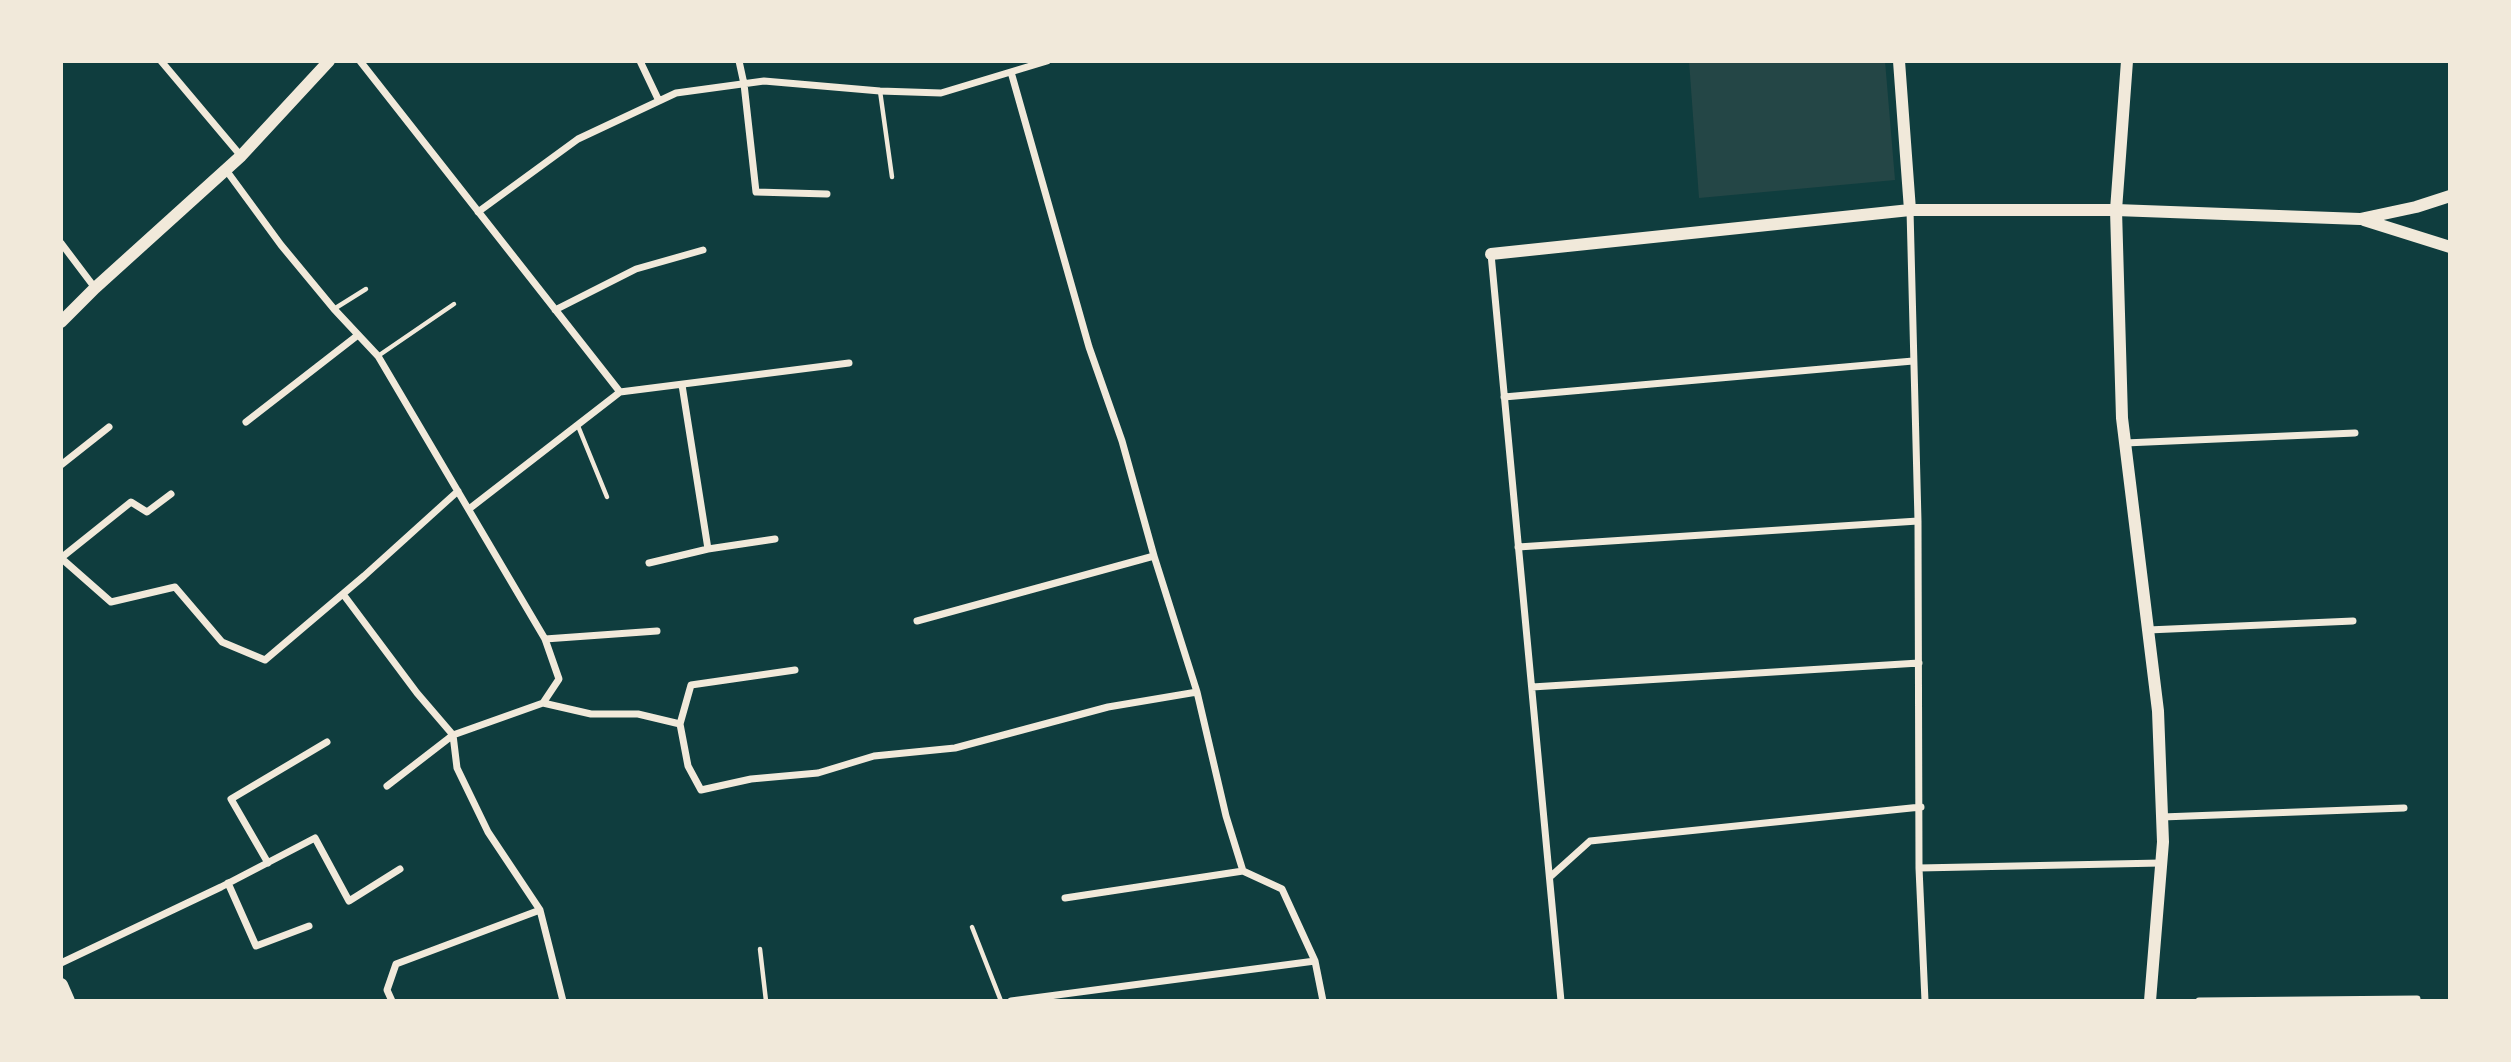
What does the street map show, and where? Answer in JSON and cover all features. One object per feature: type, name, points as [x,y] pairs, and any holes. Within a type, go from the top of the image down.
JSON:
[{"type":"main road","points":[[61,985],[68,1001]]},
{"type":"street","points":[[162,61],[241,156]]},
{"type":"street","points":[[61,322],[94,288],[241,156],[329,61]]},
{"type":"street","points":[[360,61],[620,392]]},
{"type":"street","points":[[640,61],[659,101]]},
{"type":"street","points":[[739,61],[756,192],[827,194]]},
{"type":"street","points":[[478,212],[578,139],[676,93],[764,82],[941,93],[1047,61]]},
{"type":"street","points":[[1899,61],[1910,211],[1918,521],[1921,807],[1919,868],[1925,1001]]},
{"type":"street","points":[[2127,61],[2116,210],[2122,418],[2158,711],[2162,817],[2150,1001]]},
{"type":"street","points":[[1011,72],[1089,347],[1122,441],[1154,556],[1197,692],[1226,816],[1243,871]]},
{"type":"street","points":[[226,170],[281,246],[378,356],[545,639],[559,679],[544,704]]},
{"type":"street","points":[[1561,1001],[1491,254],[1910,211],[2116,210],[2360,219],[2416,207],[2450,196]]},
{"type":"street","points":[[2360,219],[2450,247]]},
{"type":"street","points":[[61,243],[94,288]]},
{"type":"street","points":[[555,310],[636,269],[703,250]]},
{"type":"street","points":[[246,422],[358,335]]},
{"type":"street","points":[[1504,397],[1913,361]]},
{"type":"street","points":[[469,509],[620,392],[849,363]]},
{"type":"street","points":[[682,385],[708,549]]},
{"type":"street","points":[[61,465],[109,427]]},
{"type":"street","points":[[2125,443],[2355,433]]},
{"type":"street","points":[[171,494],[147,512],[131,502],[61,558],[111,602],[175,587],[222,642],[265,660],[458,491]]},
{"type":"street","points":[[1518,547],[1918,521]]},
{"type":"street","points":[[649,563],[708,549],[775,538]]},
{"type":"street","points":[[917,621],[1154,556]]},
{"type":"street","points":[[343,594],[417,693],[453,735],[457,768],[488,832],[540,910],[563,1001]]},
{"type":"street","points":[[2148,630],[2353,621]]},
{"type":"street","points":[[545,639],[657,631]]},
{"type":"street","points":[[1532,687],[1919,663]]},
{"type":"street","points":[[795,670],[691,685],[680,724],[688,766],[701,790],[751,779],[818,773],[874,756],[955,748],[1108,707],[1197,692]]},
{"type":"street","points":[[387,786],[453,735],[544,704],[591,714],[638,713],[680,724]]},
{"type":"street","points":[[268,863],[231,799],[327,742]]},
{"type":"street","points":[[1550,877],[1590,841],[1921,807]]},
{"type":"street","points":[[2162,817],[2404,808]]},
{"type":"street","points":[[61,963],[315,838],[349,901],[400,869]]},
{"type":"street","points":[[1919,868],[2161,863]]},
{"type":"street","points":[[1065,898],[1243,871],[1282,889],[1315,961],[1322,1001]]},
{"type":"street","points":[[228,883],[256,946],[309,926]]},
{"type":"street","points":[[392,1001],[387,990],[396,964],[540,910]]},
{"type":"street","points":[[1011,1001],[1315,961]]},
{"type":"street","points":[[2199,1001],[2417,999]]},
{"type":"lane","points":[[880,91],[892,177]]},
{"type":"lane","points":[[334,309],[366,289]]},
{"type":"lane","points":[[378,356],[454,304]]},
{"type":"lane","points":[[578,426],[607,497]]},
{"type":"lane","points":[[972,927],[1001,1001]]},
{"type":"lane","points":[[760,949],[766,1001]]},
{"type":"shaded area","points":[[1689,61],[1885,61],[1895,180],[1699,198]]}]
